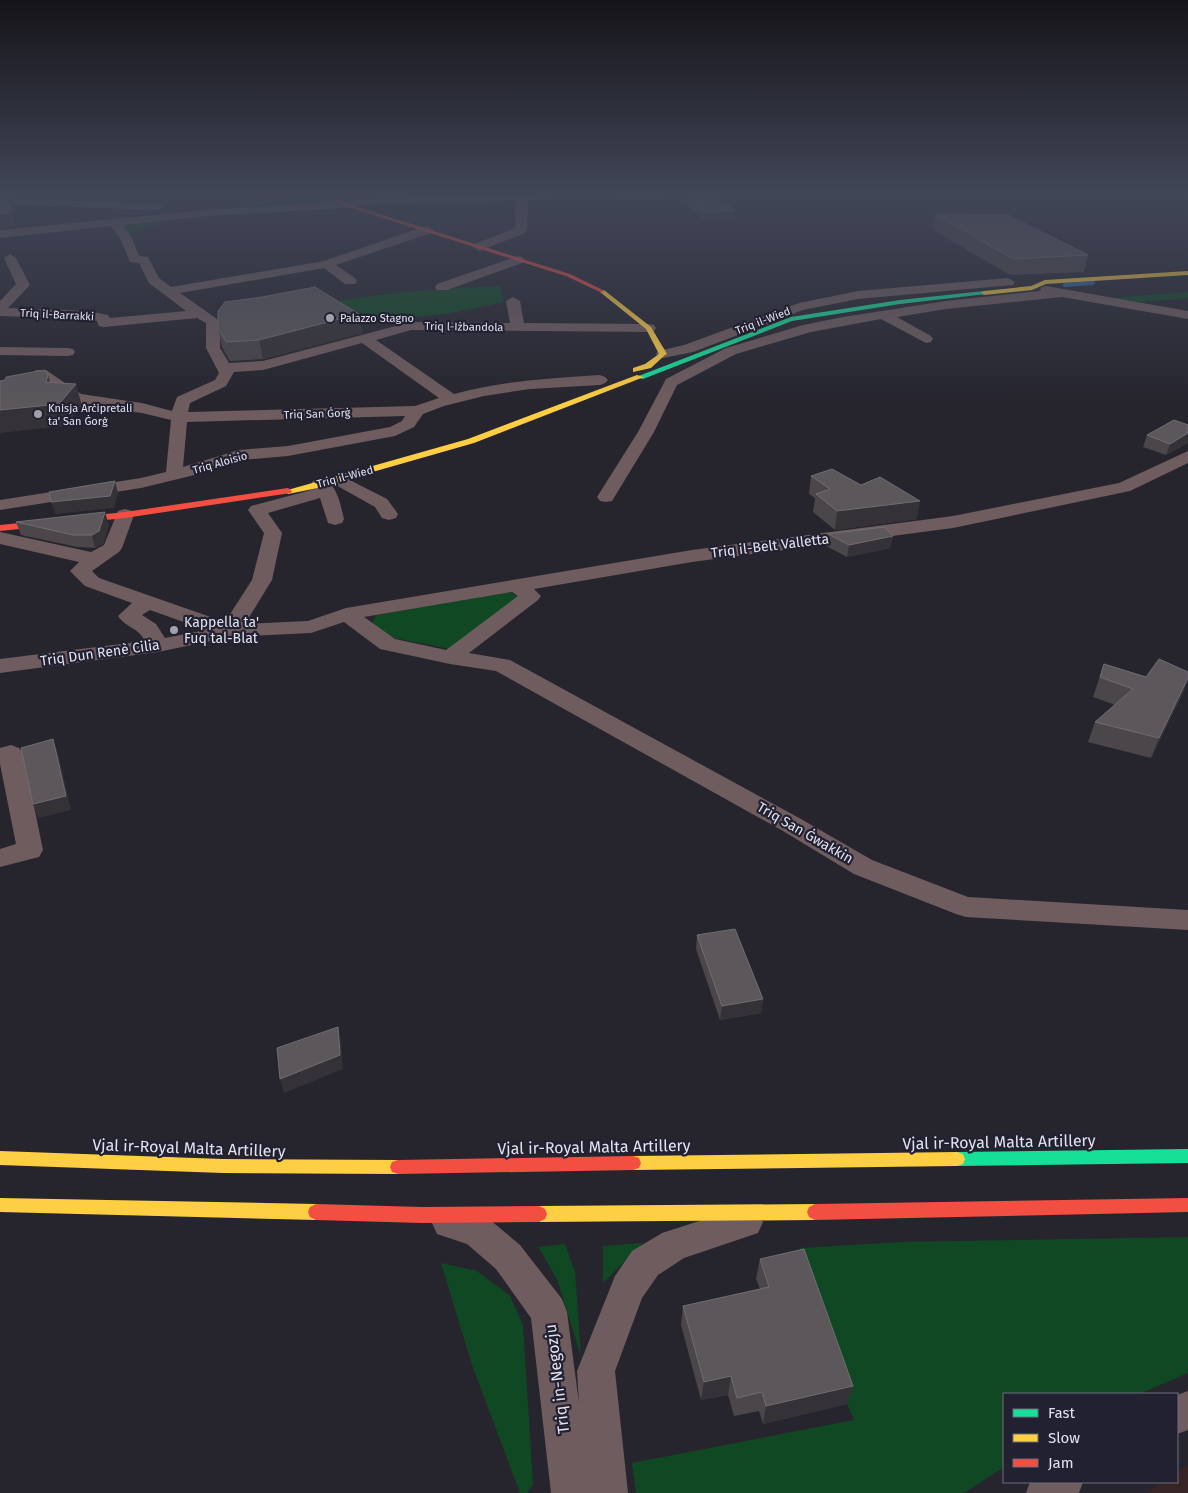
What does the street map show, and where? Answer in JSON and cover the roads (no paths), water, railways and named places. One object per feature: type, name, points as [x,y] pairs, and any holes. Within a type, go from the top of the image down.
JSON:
[{"type":"main road","points":[[537,266],[568,275],[605,292],[648,328],[669,359]]},
{"type":"main road","name":"Triq il-Wied","points":[[0,528],[125,515],[329,485],[471,442],[577,401],[669,359],[791,319],[900,302],[1038,285],[1188,273]]},
{"type":"main road","name":"Triq San Ġorġ","points":[[577,401],[600,380],[669,359]]},
{"type":"main road","name":"Vjal ir-Royal Malta Artillery","points":[[0,1158],[223,1166],[361,1167],[1188,1156]]},
{"type":"main road","points":[[0,1205],[422,1214],[777,1213],[1188,1204]]},
{"type":"street","points":[[0,310],[24,286],[10,266]]},
{"type":"street","points":[[147,266],[154,280],[199,314],[213,321],[213,348],[227,373],[221,383],[183,400],[179,418],[174,475]]},
{"type":"street","points":[[170,292],[317,266]]},
{"type":"street","points":[[328,266],[350,281]]},
{"type":"street","points":[[442,287],[502,266]]},
{"type":"street","name":"Triq il-Wied","points":[[669,359],[688,349],[799,307],[858,295],[1019,282],[1038,285]]},
{"type":"street","points":[[1038,285],[1061,293],[1188,315]]},
{"type":"street","name":"Triq il-Wied","points":[[606,497],[646,432],[671,382],[731,351],[808,328],[946,305],[1061,293]]},
{"type":"street","points":[[513,301],[518,327]]},
{"type":"street","name":"Triq il-Barrakki","points":[[0,310],[89,315],[103,318],[104,323],[199,314]]},
{"type":"street","points":[[818,314],[832,324]]},
{"type":"street","points":[[884,315],[926,339]]},
{"type":"street","name":"Triq l-Iżbandola","points":[[225,368],[263,365],[411,326],[648,328]]},
{"type":"street","points":[[366,339],[450,398]]},
{"type":"street","name":"Triq San Ġorġ","points":[[0,351],[74,349],[42,367],[34,379],[55,384],[76,398],[98,403],[142,408],[179,418],[417,411],[450,398],[560,382],[600,380]]},
{"type":"street","points":[[669,359],[692,372]]},
{"type":"street","name":"Triq Aloisio","points":[[0,505],[140,483],[202,468],[239,455],[246,442],[288,451],[395,431],[408,424],[417,411]]},
{"type":"street","points":[[232,417],[246,442]]},
{"type":"street","name":"Triq il-Belt Valletta","points":[[346,614],[692,556],[963,520],[1124,487],[1188,456]]},
{"type":"street","points":[[125,515],[112,548],[94,559],[80,571],[92,582],[230,631],[262,580],[273,532],[257,510],[329,485],[381,503],[389,514]]},
{"type":"street","points":[[329,485],[335,519]]},
{"type":"street","points":[[41,524],[45,499]]},
{"type":"street","points":[[0,538],[94,559]]},
{"type":"street","points":[[450,657],[530,596],[518,586]]},
{"type":"street","points":[[147,602],[128,616],[149,628],[158,646]]},
{"type":"street","name":"Triq Dun Renè Cilia","points":[[0,666],[158,646],[230,631],[311,627],[346,614]]},
{"type":"street","name":"Triq San Ġwakkin","points":[[346,614],[388,644],[450,657],[502,665],[792,825],[863,867],[966,907],[1188,920]]},
{"type":"street","points":[[0,858],[30,850],[5,754]]},
{"type":"street","points":[[608,1493],[596,1371],[628,1288],[645,1263],[674,1245],[777,1213]]},
{"type":"street","name":"Triq in-Negozju","points":[[422,1214],[477,1231],[508,1257],[549,1312],[571,1493]]},
{"type":"street","points":[[1046,1493],[1061,1483]]},
{"type":"waterway","points":[[1065,285],[1093,283]]},
{"type":"place","name":"Palazzo Stagno","points":[[330,318]]},
{"type":"place","name":"Knisja Arċipretali ta' San Ġorġ","points":[[38,414]]},
{"type":"place","name":"Kappella ta' Fuq tal-Blat","points":[[174,630]]}]
